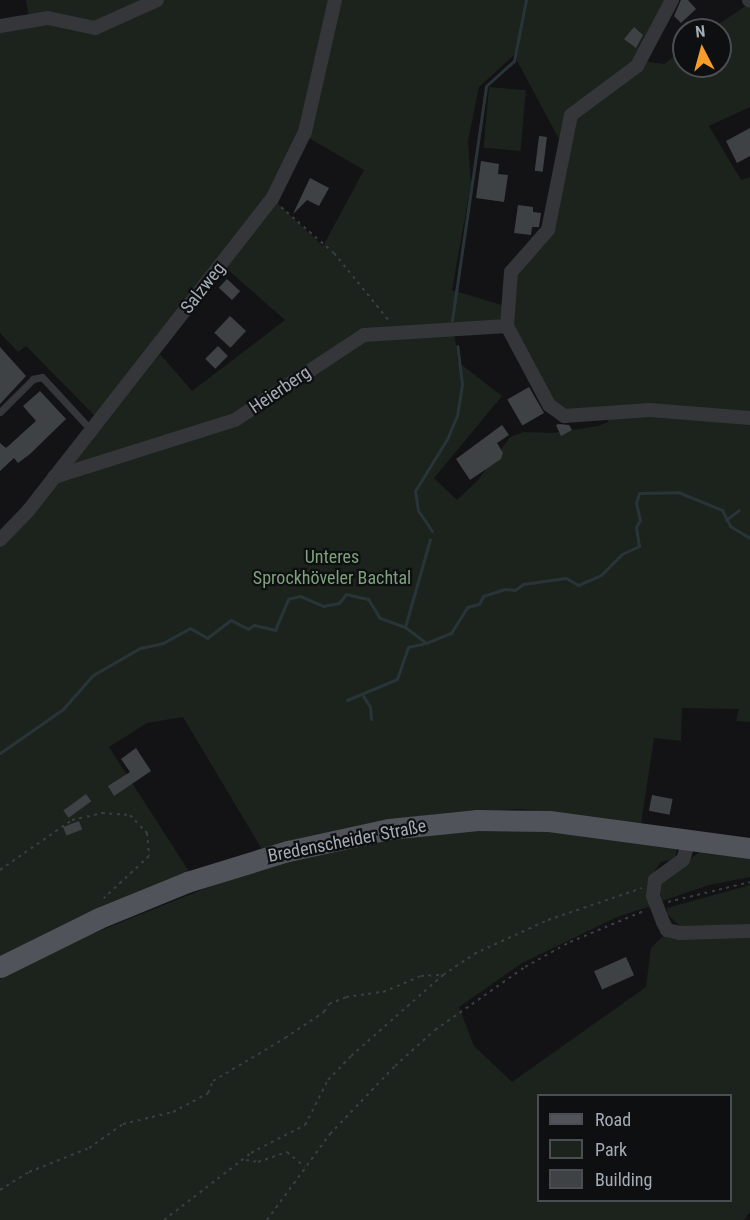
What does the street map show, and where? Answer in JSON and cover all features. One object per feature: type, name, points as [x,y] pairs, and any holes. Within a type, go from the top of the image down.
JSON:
[{"type":"main road","name":"Bredenscheider Straße","points":[[0,967],[99,918],[229,867],[389,829],[478,820],[549,821],[750,848]]},
{"type":"street","points":[[0,26],[48,18],[95,28],[157,0]]},
{"type":"street","name":"Salzweg","points":[[0,540],[92,430],[272,200],[306,132],[335,0]]},
{"type":"street","points":[[672,0],[637,66],[571,115],[558,167],[552,216],[540,242],[511,272],[507,326],[557,413],[572,417],[650,410],[750,418]]},
{"type":"street","name":"Heierberg","points":[[54,477],[235,420],[344,346],[364,335],[507,326]]},
{"type":"street","points":[[689,840],[683,860],[662,872],[656,898],[667,930],[680,933],[750,931]]},
{"type":"lane","points":[[0,412],[33,379],[42,377],[92,430]]},
{"type":"path","points":[[272,200],[334,253],[397,332]]},
{"type":"path","points":[[0,870],[72,820],[102,813],[130,815],[147,833],[151,844],[149,856],[107,894],[98,906],[99,918]]},
{"type":"path","points":[[164,1220],[283,1134],[305,1125],[328,1080],[343,1064],[443,975],[474,954],[548,920],[750,882]]},
{"type":"path","points":[[267,1220],[305,1167],[395,1066],[479,997],[570,942],[656,898]]},
{"type":"path","points":[[0,1190],[29,1173],[89,1148],[123,1124],[173,1112],[208,1093],[213,1081],[285,1038],[324,1011],[329,1004],[383,992],[421,976],[443,975]]},
{"type":"path","points":[[246,1160],[258,1162],[287,1152],[305,1167]]},
{"type":"green space","points":[[26,0],[155,0],[94,27],[29,19]]},
{"type":"green space","points":[[163,0],[332,0],[292,155],[270,197],[96,417],[26,346],[18,352],[0,333],[0,28],[48,20],[91,31]]},
{"type":"green space","points":[[339,0],[671,0],[634,70],[599,91],[560,141],[514,55],[479,87],[468,141],[471,184],[452,290],[505,306],[499,325],[384,331],[233,420],[67,471],[160,354],[192,391],[285,320],[226,268],[277,203],[323,246],[364,170],[309,138]]},
{"type":"green space","points":[[750,3],[750,107],[709,126],[741,180],[750,177],[750,417],[570,411],[561,408],[550,398],[508,324],[513,267],[544,246],[555,217],[571,117],[643,61],[664,64],[672,58],[672,78],[732,78],[732,18],[728,18]]},
{"type":"green space","points":[[489,87],[526,90],[521,151],[484,148]]},
{"type":"green space","name":"Unteres Sprockhöveler Bachtal","points":[[454,331],[458,362],[502,396],[434,478],[457,500],[478,480],[510,437],[524,432],[553,433],[598,426],[608,422],[608,413],[750,422],[750,722],[736,721],[739,709],[682,708],[681,741],[654,738],[641,824],[521,809],[456,812],[403,818],[263,851],[183,717],[147,723],[109,747],[190,873],[84,915],[0,957],[0,543],[63,478],[199,435],[364,336]]},
{"type":"green space","points":[[470,827],[532,829],[677,848],[675,859],[661,862],[652,875],[654,905],[617,917],[522,963],[459,1007],[474,1046],[512,1082],[646,987],[651,948],[664,935],[750,934],[750,1212],[744,1220],[0,1220],[0,979],[84,937],[256,868],[343,846]]},
{"type":"green space","points":[[701,851],[750,856],[750,877],[709,885],[662,901],[659,883]]},
{"type":"green space","points":[[750,885],[750,927],[680,926],[667,914],[667,908]]},
{"type":"building","points":[[681,0],[688,0],[696,9],[686,18],[674,16]]},
{"type":"building","points":[[634,27],[643,35],[636,48],[624,39]]},
{"type":"building","points":[[750,128],[750,156],[737,163],[726,141]]},
{"type":"building","points":[[539,136],[547,137],[543,172],[535,171]]},
{"type":"building","points":[[481,161],[499,164],[498,174],[508,175],[504,202],[476,198]]},
{"type":"building","points":[[310,178],[329,188],[319,206],[307,200],[293,214]]},
{"type":"building","points":[[518,205],[533,207],[533,212],[541,213],[539,227],[532,227],[531,235],[514,233]]},
{"type":"building","points":[[227,279],[240,291],[232,300],[219,288]]},
{"type":"building","points":[[230,316],[246,331],[230,348],[214,333]]},
{"type":"building","points":[[218,346],[228,356],[215,369],[205,359]]},
{"type":"building","points":[[0,347],[26,376],[0,404]]},
{"type":"building","points":[[529,387],[544,413],[522,425],[507,400]]},
{"type":"building","points":[[40,391],[66,419],[30,454],[18,463],[14,458],[0,471],[0,443],[6,448],[36,421],[23,406]]},
{"type":"building","points":[[502,425],[509,435],[497,443],[503,453],[501,459],[470,480],[456,459]]},
{"type":"building","points":[[556,425],[569,425],[572,430],[561,436]]},
{"type":"building","points":[[136,748],[151,771],[114,796],[108,786],[130,772],[121,759]]},
{"type":"building","points":[[86,794],[91,801],[69,818],[63,810]]},
{"type":"building","points":[[652,795],[673,799],[670,815],[649,811]]},
{"type":"building","points":[[79,821],[82,829],[66,835],[63,827]]},
{"type":"building","points":[[626,957],[634,975],[602,990],[594,971]]},
{"type":"waterway","points":[[452,320],[486,86],[514,61],[526,0]]},
{"type":"waterway","points":[[432,531],[418,510],[415,491],[447,439],[457,416],[462,384],[457,346]]},
{"type":"waterway","points":[[0,753],[63,709],[93,675],[140,648],[163,643],[190,628],[207,638],[231,620],[248,629],[254,625],[275,630],[288,599],[300,596],[323,606],[339,603],[346,594],[368,599],[380,618],[405,627],[426,643],[451,633],[467,607],[479,604],[483,596],[504,589],[515,590],[523,584],[566,578],[578,585],[601,575],[622,554],[639,546],[636,527],[640,520],[636,503],[639,493],[678,492],[722,510],[730,526],[750,538]]},
{"type":"waterway","points":[[726,520],[739,510]]},
{"type":"waterway","points":[[405,627],[430,539]]},
{"type":"waterway","points":[[347,700],[397,679],[408,647],[425,643]]},
{"type":"waterway","points":[[362,694],[370,707],[371,719]]}]
